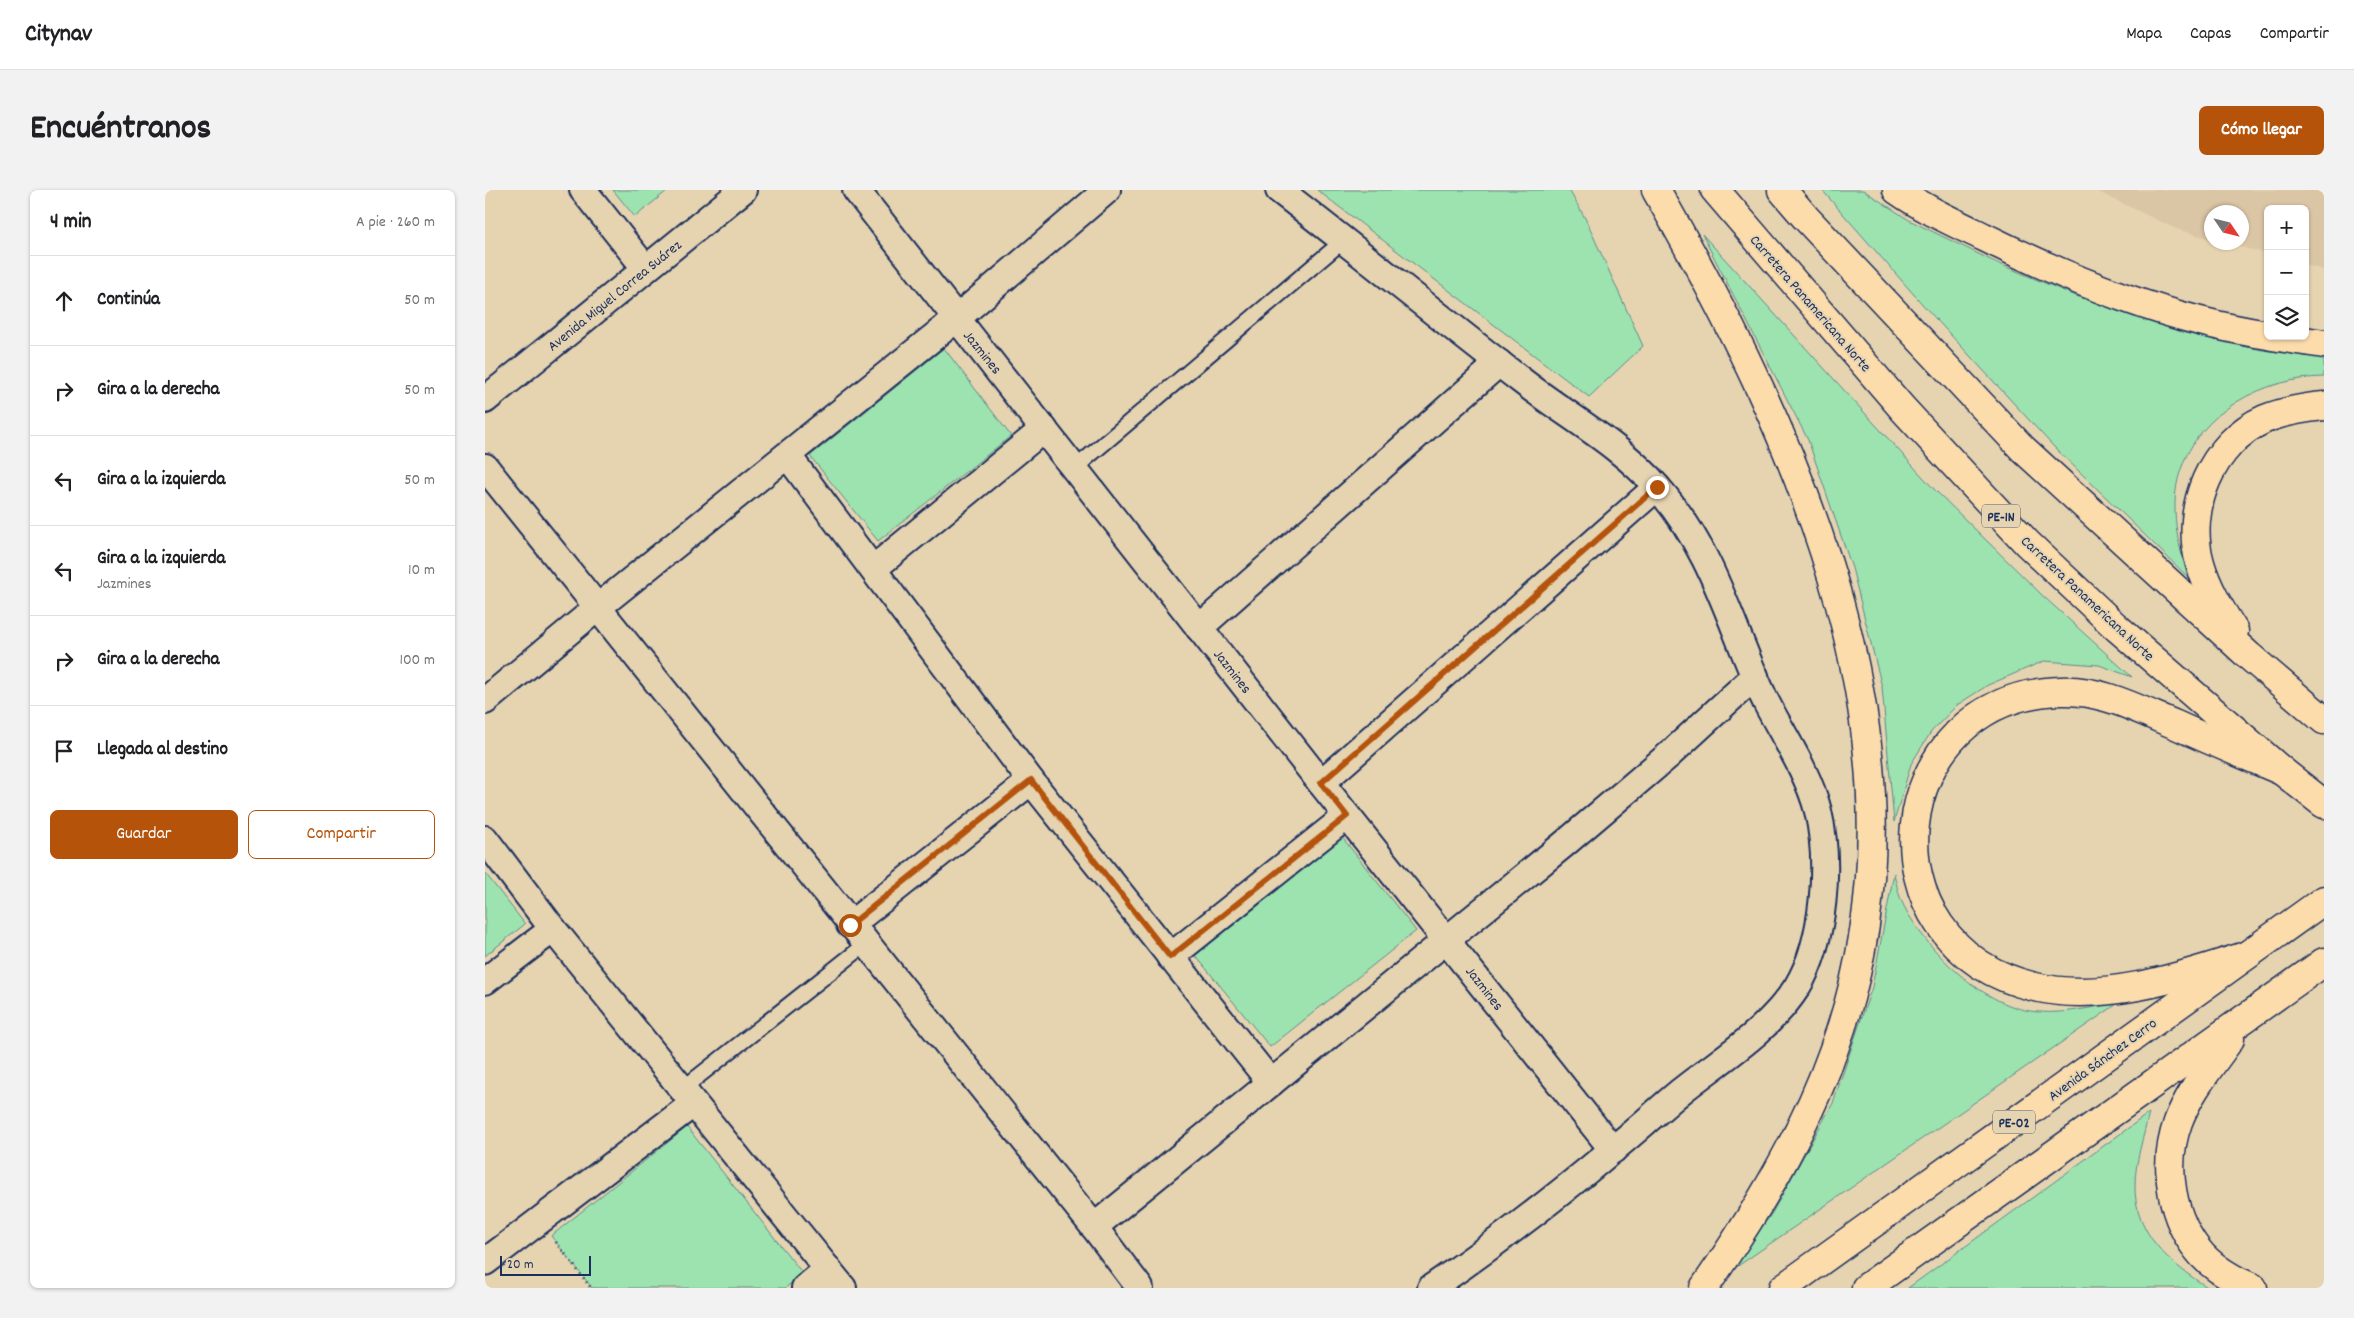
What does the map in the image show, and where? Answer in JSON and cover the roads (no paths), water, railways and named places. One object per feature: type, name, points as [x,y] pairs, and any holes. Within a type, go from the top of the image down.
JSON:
[{"type":"highway","points":[[1656,190],[1724,312],[1757,382],[1785,444],[1817,534],[1858,679],[1870,764],[1874,818],[1868,909],[1861,952],[1835,1047],[1819,1090],[1799,1130],[1743,1226],[1703,1288]]},
{"type":"highway","name":"Carretera Panamericana Norte","points":[[1715,190],[1903,409],[2027,544],[2115,626],[2324,804]]},
{"type":"highway","points":[[1782,190],[1806,218],[2023,449],[2249,656],[2324,720]]},
{"type":"highway","points":[[1897,190],[1956,223],[2063,275],[2167,310],[2264,335]]},
{"type":"highway","points":[[2298,340],[2324,344]]},
{"type":"highway","points":[[2249,656],[2217,603],[2199,561],[2196,540],[2197,513],[2202,489],[2219,458],[2234,440],[2251,426],[2283,412],[2324,406]]},
{"type":"highway","points":[[2245,956],[2171,978],[2091,990],[2036,987],[1998,974],[1961,950],[1946,934],[1930,908],[1916,872],[1913,827],[1917,803],[1930,771],[1954,738],[1966,726],[1998,706],[2037,693],[2060,690],[2079,691],[2122,702],[2283,771]]},
{"type":"highway","name":"Avenida Sánchez Cerro","points":[[1783,1288],[2324,900]]},
{"type":"highway","points":[[1866,1288],[2324,962]]},
{"type":"highway","points":[[2242,1022],[2197,1086],[2178,1123],[2171,1162],[2171,1184],[2177,1212],[2190,1238],[2201,1254],[2235,1280],[2253,1288]]},
{"type":"street","points":[[583,190],[646,269]]},
{"type":"street","name":"Avenida Miguel Correa Suárez","points":[[485,400],[743,190]]},
{"type":"street","name":"Jazmines","points":[[856,190],[1347,816],[1613,1150]]},
{"type":"street","points":[[485,701],[597,608],[956,319],[1107,190]]},
{"type":"street","points":[[1279,190],[1499,363],[1627,456],[1657,487],[1692,531],[1711,568],[1755,676],[1798,762],[1818,810],[1823,850],[1823,894],[1811,960],[1798,985],[1779,1012],[1756,1034],[1679,1093],[1613,1150],[1431,1288]]},
{"type":"street","points":[[1199,628],[1499,363]]},
{"type":"street","points":[[873,569],[1044,429]]},
{"type":"street","points":[[788,456],[1031,780],[1271,1083]]},
{"type":"street","points":[[485,467],[858,935],[1094,1227],[1140,1288]]},
{"type":"street","points":[[1321,783],[1657,487]]},
{"type":"street","points":[[1094,1227],[1563,845],[1670,754],[1755,676]]},
{"type":"street","points":[[858,935],[1031,780]]},
{"type":"street","points":[[1170,957],[1347,816]]},
{"type":"street","points":[[485,839],[553,929],[835,1279],[805,1288]]},
{"type":"street","points":[[485,982],[553,929]]},
{"type":"street","points":[[485,1262],[687,1097]]},
{"type":"lane","points":[[1075,468],[1344,240]]},
{"type":"lane","points":[[687,1097],[858,935]]}]
